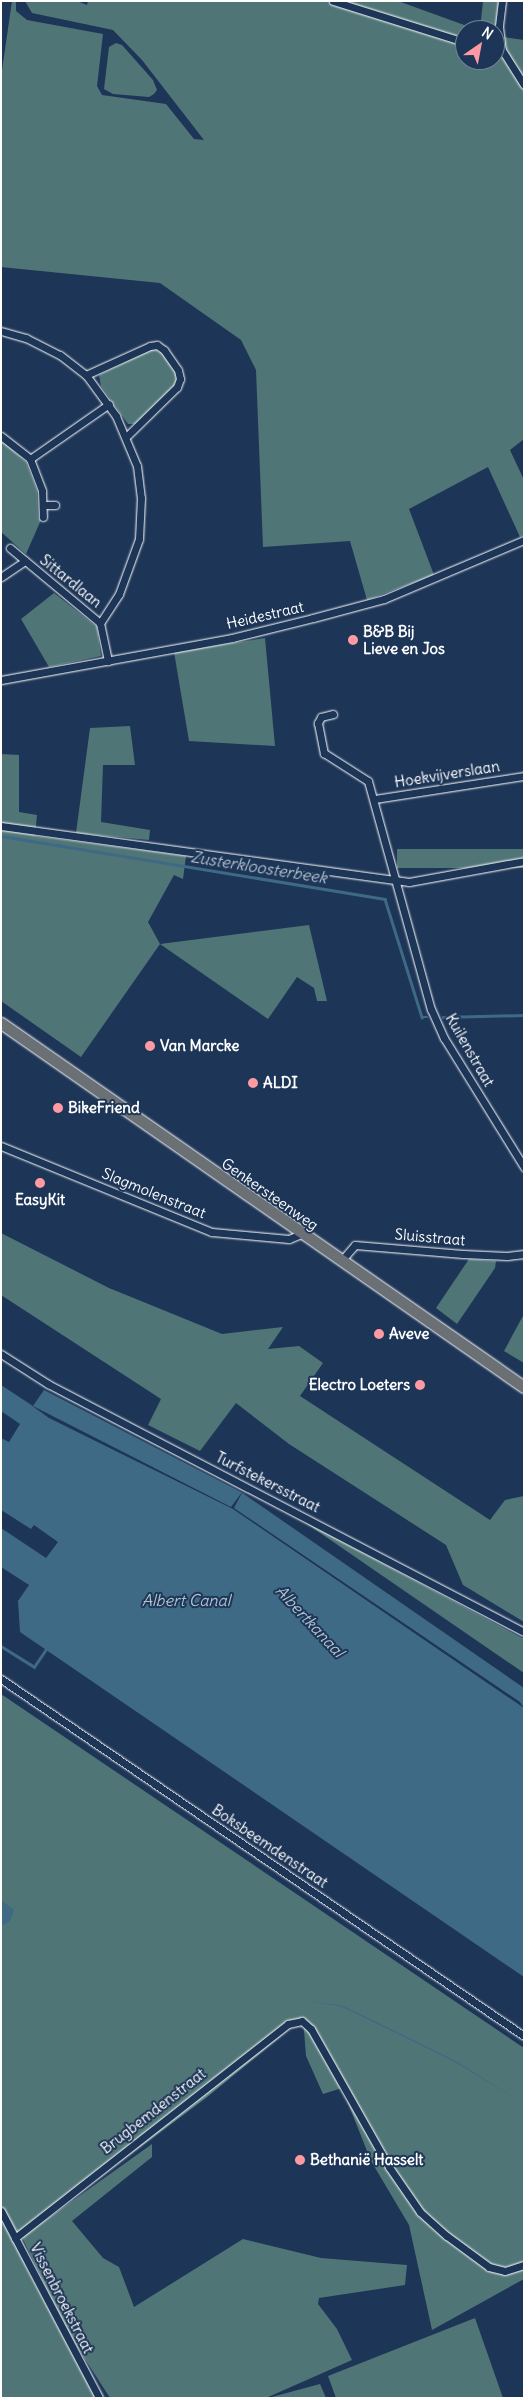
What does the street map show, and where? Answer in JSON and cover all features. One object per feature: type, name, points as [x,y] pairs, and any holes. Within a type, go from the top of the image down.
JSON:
[{"type":"main road","name":"Genkersteenweg","points":[[1,1023],[301,1234],[524,1387]]},
{"type":"street","points":[[333,1],[455,39]]},
{"type":"street","points":[[502,1],[499,27],[502,50],[524,85]]},
{"type":"street","points":[[1,331],[26,338],[60,355],[86,376],[109,404],[127,436],[137,466],[141,498],[139,539],[119,594],[100,623],[108,661]]},
{"type":"street","points":[[86,376],[150,346],[157,345],[164,350],[178,370],[180,379],[177,387],[127,436]]},
{"type":"street","points":[[30,459],[109,404]]},
{"type":"street","points":[[1,436],[30,459],[42,491],[43,517]]},
{"type":"street","points":[[44,505],[55,506]]},
{"type":"street","name":"Heidestraat","points":[[1,680],[232,638],[384,599],[524,540]]},
{"type":"street","name":"Sittardlaan","points":[[10,548],[100,623]]},
{"type":"street","name":"Sittardlaan","points":[[1,577],[25,561]]},
{"type":"street","points":[[333,714],[321,717],[318,723],[324,753],[327,758],[362,775],[375,799],[394,881]]},
{"type":"street","name":"Hoekvijverslaan","points":[[375,799],[524,776]]},
{"type":"street","points":[[1,826],[394,881],[409,882],[524,861]]},
{"type":"street","name":"Kuilenstraat","points":[[394,881],[431,1009],[444,1038],[524,1166]]},
{"type":"street","name":"Slagmolenstraat","points":[[1,1146],[212,1232],[289,1239],[301,1234]]},
{"type":"street","name":"Sluisstraat","points":[[341,1261],[355,1245],[472,1255],[524,1254]]},
{"type":"street","name":"Turfstekersstraat","points":[[1,1354],[48,1384],[524,1632]]},
{"type":"street","name":"Boksbeemdenstraat","points":[[1,1679],[524,2036]]},
{"type":"street","name":"Brugbemdenstraat","points":[[15,2238],[288,2024],[302,2021],[312,2028],[389,2167],[420,2212],[447,2236],[490,2267],[506,2271],[524,2265]]},
{"type":"street","name":"Vissenbroekstraat","points":[[1,2211],[99,2398]]},
{"type":"green space","points":[[12,1],[16,1],[16,11],[27,20],[103,34],[97,86],[102,95],[166,104],[194,139],[204,140],[142,60],[113,30],[32,13],[25,1],[77,1],[87,5],[88,1],[398,1],[455,22],[455,70],[505,70],[505,37],[524,40],[524,439],[510,450],[524,480],[524,535],[520,537],[488,467],[409,509],[434,575],[367,600],[350,541],[263,547],[256,370],[241,340],[160,283],[1,267],[1,77]]},
{"type":"green space","points":[[483,1],[500,1],[498,20],[481,20]]},
{"type":"green space","points":[[116,43],[122,45],[153,80],[157,90],[154,94],[149,97],[113,94],[104,89],[109,47]]},
{"type":"green space","points":[[153,349],[161,352],[176,372],[176,384],[135,424],[128,424],[101,386],[99,375]]},
{"type":"green space","points":[[1,440],[26,462],[37,490],[38,518],[41,520],[26,554],[1,532]]},
{"type":"green space","points":[[54,593],[97,627],[101,656],[49,667],[21,619]]},
{"type":"green space","points":[[265,638],[275,746],[189,741],[174,652]]},
{"type":"green space","points":[[130,726],[135,765],[103,765],[101,822],[150,830],[149,840],[76,833],[90,728]]},
{"type":"green space","points":[[1,754],[19,755],[19,812],[37,815],[35,836],[186,856],[183,879],[174,875],[148,922],[160,944],[81,1057],[1,1001]]},
{"type":"green space","points":[[397,849],[524,849],[524,868],[397,868]]},
{"type":"green space","points":[[309,925],[327,1001],[317,1001],[314,988],[297,977],[268,1019],[160,944]]},
{"type":"green space","points":[[1,1233],[109,1288],[222,1334],[283,1327],[268,1349],[299,1346],[323,1363],[300,1396],[490,1520],[505,1500],[524,1496],[524,1622],[463,1585],[446,1545],[289,1444],[236,1403],[200,1451],[148,1425],[161,1399],[1,1295]]},
{"type":"green space","points":[[469,1259],[496,1261],[495,1268],[457,1324],[436,1308]]},
{"type":"green space","points":[[524,1314],[524,1363],[504,1351]]},
{"type":"green space","points":[[300,1519],[524,1639],[524,1673],[422,1603]]},
{"type":"green space","points":[[1,1694],[524,2048],[524,2279],[432,2330],[409,2225],[371,2161],[342,2088],[323,2094],[306,2056],[303,2018],[206,2098],[18,2238],[16,2244],[28,2271],[96,2398],[1,2398]]},
{"type":"green space","points":[[152,2144],[152,2157],[72,2221],[103,2258],[119,2267],[134,2307],[243,2239],[321,2258],[407,2265],[405,2285],[319,2298],[318,2304],[337,2329],[352,2360],[266,2398],[110,2398],[67,2331],[22,2237]]},
{"type":"green space","points":[[475,2318],[503,2398],[336,2398],[328,2376]]},
{"type":"green space","points":[[320,2384],[326,2398],[268,2398]]},
{"type":"water","name":"Albert Canal","points":[[1,1385],[33,1406],[44,1390],[241,1492],[524,1688],[524,1977],[20,1632],[18,1601],[29,1585],[1,1567],[1,1528],[46,1558],[58,1542],[34,1525],[31,1529],[1,1510],[1,1438],[9,1442],[20,1424],[1,1411]]},
{"type":"water","points":[[1,1900],[14,1910],[10,1921],[1,1926]]},
{"type":"water","points":[[305,2001],[340,2005],[356,2012],[456,2061],[524,2104],[455,2062],[355,2013],[340,2006]]},
{"type":"pier","points":[[31,1405],[231,1507],[243,1491],[234,1508],[520,1702],[524,1708],[233,1509],[49,1418]]},
{"type":"waterway","name":"Zusterkloosterbeek","points":[[1,836],[385,899],[422,1017],[427,1017]]},
{"type":"waterway","name":"Zusterkloosterbeek","points":[[443,1017],[524,1015]]},
{"type":"waterway","points":[[1,1646],[34,1667],[46,1649]]},
{"type":"place","name":"B&B Bij Lieve en Jos","points":[[353,640]]},
{"type":"place","name":"Van Marcke","points":[[150,1046]]},
{"type":"place","name":"ALDI","points":[[253,1083]]},
{"type":"place","name":"BikeFriend","points":[[58,1108]]},
{"type":"place","name":"EasyKit","points":[[40,1183]]},
{"type":"place","name":"Aveve","points":[[379,1334]]},
{"type":"place","name":"Electro Loeters","points":[[420,1385]]},
{"type":"place","name":"Bethanië Hasselt","points":[[300,2160]]},
{"type":"water label","name":"Albertkanaal","points":[[310,1621]]}]
